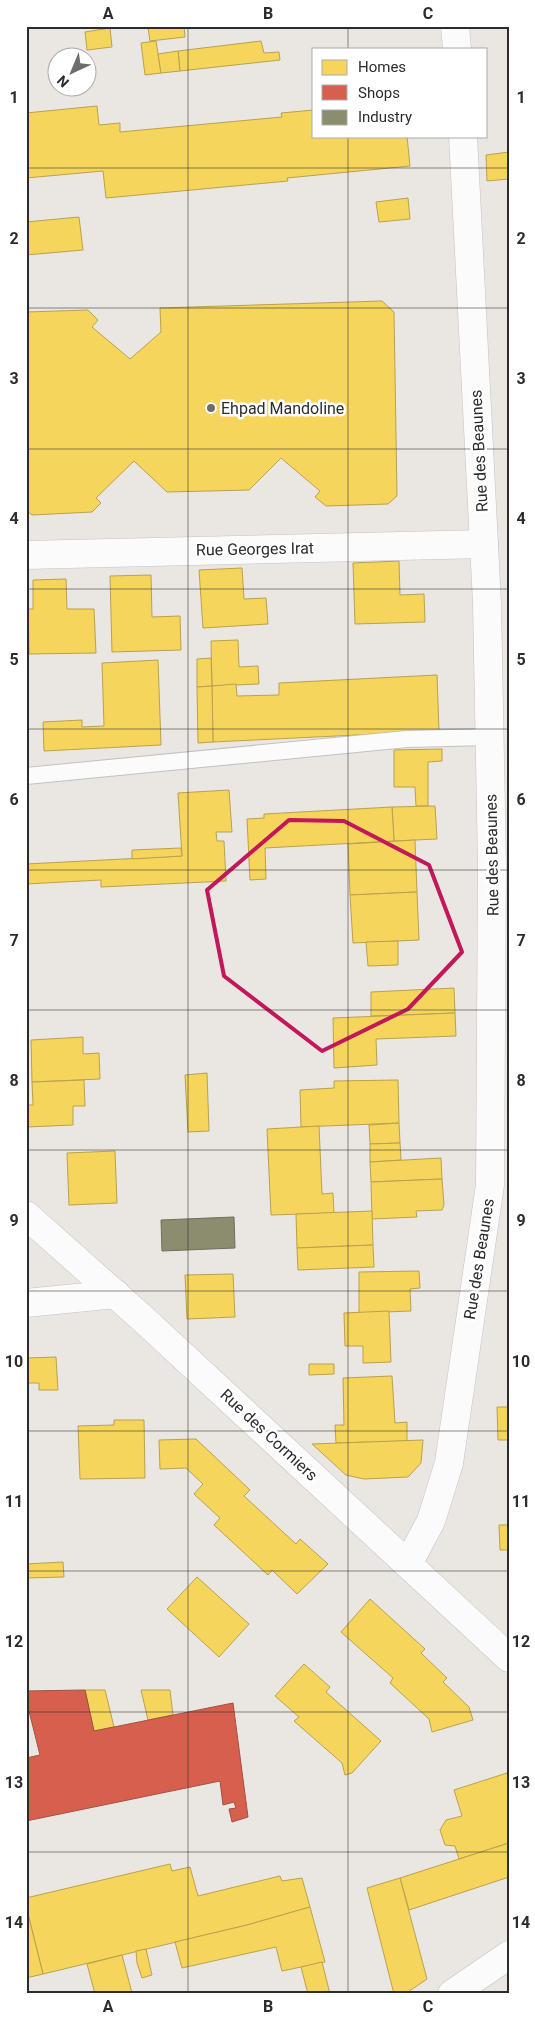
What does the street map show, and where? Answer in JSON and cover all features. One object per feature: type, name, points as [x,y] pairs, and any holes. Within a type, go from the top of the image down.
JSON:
[{"type":"street","points":[[455,26],[457,48]]},
{"type":"street","name":"Rue des Beaunes","points":[[408,1564],[431,1521],[449,1463],[490,1185],[492,866],[487,602],[462,138]]},
{"type":"street","name":"Rue Georges Irat","points":[[26,555],[484,544]]},
{"type":"street","name":"Rue des Cormiers","points":[[26,1216],[116,1294],[509,1658]]},
{"type":"street","points":[[26,1303],[116,1294]]},
{"type":"street","points":[[452,1994],[509,1955]]},
{"type":"lane","points":[[26,776],[407,740],[490,737]]},
{"type":"highlighted area","points":[[289,820],[344,821],[429,865],[462,952],[408,1009],[322,1051],[224,976],[207,890]]},
{"type":"building: Homes","points":[[184,26],[185,37],[150,41],[148,28]]},
{"type":"building: Homes","points":[[110,28],[112,47],[87,48],[85,32]]},
{"type":"building: Homes","points":[[156,41],[161,73],[145,75],[141,43]]},
{"type":"building: Homes","points":[[261,41],[264,53],[279,52],[280,60],[180,71],[178,51]]},
{"type":"building: Homes","points":[[178,51],[180,71],[161,73],[158,54]]},
{"type":"building: Homes","points":[[97,106],[99,125],[120,123],[120,132],[282,117],[281,113],[312,110],[312,138],[407,138],[410,166],[287,178],[288,181],[106,198],[103,171],[26,178],[26,113]]},
{"type":"building: Homes","points":[[509,152],[509,179],[487,181],[486,155]]},
{"type":"building: Homes","points":[[408,198],[410,219],[379,222],[376,202]]},
{"type":"building: Homes","points":[[79,217],[83,250],[26,255],[26,222]]},
{"type":"building: Homes","name":"Ehpad Mandoline","points":[[382,301],[394,312],[397,496],[388,504],[326,506],[315,497],[320,491],[281,458],[249,490],[167,492],[134,461],[96,498],[101,503],[92,512],[32,515],[26,510],[26,312],[88,310],[98,320],[92,327],[130,359],[161,332],[160,308]]},
{"type":"building: Homes","points":[[399,561],[400,595],[424,594],[425,622],[355,624],[353,563]]},
{"type":"building: Homes","points":[[242,568],[244,599],[266,598],[268,624],[203,628],[199,570]]},
{"type":"building: Homes","points":[[151,575],[152,617],[180,616],[181,650],[112,652],[110,576]]},
{"type":"building: Homes","points":[[66,579],[67,609],[94,609],[96,653],[29,654],[28,609],[33,609],[33,580]]},
{"type":"building: Homes","points":[[238,640],[239,667],[258,666],[259,684],[212,686],[211,641]]},
{"type":"building: Homes","points":[[211,658],[212,686],[197,687],[197,659]]},
{"type":"building: Homes","points":[[158,660],[161,745],[44,751],[43,722],[82,720],[82,727],[104,726],[102,663]]},
{"type":"building: Homes","points":[[437,675],[439,731],[213,742],[212,686],[236,684],[237,696],[279,695],[279,683]]},
{"type":"building: Homes","points":[[212,686],[213,742],[198,743],[197,687]]},
{"type":"building: Homes","points":[[442,749],[442,761],[428,762],[428,806],[416,806],[415,787],[394,787],[394,750]]},
{"type":"building: Homes","points":[[229,790],[232,832],[216,832],[217,841],[224,841],[226,881],[101,887],[101,880],[26,884],[26,864],[182,856],[178,793]]},
{"type":"building: Homes","points":[[435,806],[437,839],[394,841],[392,807]]},
{"type":"building: Homes","points":[[392,807],[394,841],[265,848],[266,879],[250,880],[247,819],[264,818],[264,814]]},
{"type":"building: Homes","points":[[415,840],[417,892],[350,895],[348,844]]},
{"type":"building: Homes","points":[[181,848],[182,856],[132,859],[132,850]]},
{"type":"building: Homes","points":[[417,892],[419,940],[353,943],[350,895]]},
{"type":"building: Homes","points":[[398,941],[398,965],[368,966],[366,942]]},
{"type":"building: Homes","points":[[454,988],[455,1013],[371,1016],[371,992]]},
{"type":"building: Homes","points":[[455,1013],[456,1036],[376,1039],[377,1065],[334,1068],[333,1018]]},
{"type":"building: Homes","points":[[83,1037],[83,1054],[99,1053],[100,1079],[32,1082],[31,1040]]},
{"type":"building: Homes","points":[[207,1073],[209,1131],[188,1132],[185,1075]]},
{"type":"building: Homes","points":[[84,1080],[85,1106],[73,1106],[73,1125],[26,1127],[26,1105],[33,1105],[32,1082]]},
{"type":"building: Homes","points":[[398,1080],[399,1123],[301,1127],[300,1090],[334,1088],[334,1081]]},
{"type":"building: Homes","points":[[399,1123],[400,1143],[370,1144],[369,1125]]},
{"type":"building: Homes","points":[[319,1126],[322,1194],[333,1193],[334,1213],[271,1215],[267,1129]]},
{"type":"building: Homes","points":[[400,1143],[401,1160],[370,1162],[370,1144]]},
{"type":"building: Homes","points":[[115,1151],[117,1203],[69,1205],[67,1153]]},
{"type":"building: Homes","points":[[441,1158],[442,1179],[371,1182],[370,1162]]},
{"type":"building: Homes","points":[[442,1179],[444,1205],[442,1210],[416,1211],[417,1217],[372,1219],[371,1182]]},
{"type":"building: Homes","points":[[372,1211],[373,1245],[297,1248],[296,1214]]},
{"type":"building: Homes","points":[[373,1245],[374,1267],[298,1270],[297,1248]]},
{"type":"building: Homes","points":[[419,1271],[420,1288],[410,1289],[411,1311],[359,1313],[359,1272]]},
{"type":"building: Homes","points":[[233,1274],[235,1317],[187,1319],[185,1275]]},
{"type":"building: Homes","points":[[389,1311],[391,1362],[363,1363],[363,1346],[345,1346],[344,1313]]},
{"type":"building: Homes","points":[[56,1357],[58,1390],[39,1390],[39,1383],[26,1383],[26,1358]]},
{"type":"building: Homes","points":[[309,1364],[334,1364],[334,1374],[309,1375]]},
{"type":"building: Homes","points":[[392,1376],[395,1423],[407,1422],[407,1441],[336,1443],[335,1425],[344,1425],[343,1378]]},
{"type":"building: Homes","points":[[497,1407],[509,1407],[509,1440],[498,1440]]},
{"type":"building: Homes","points":[[114,1420],[144,1420],[145,1478],[80,1479],[78,1426],[114,1425]]},
{"type":"building: Homes","points":[[196,1439],[250,1490],[244,1496],[296,1544],[300,1539],[328,1564],[297,1594],[272,1570],[268,1575],[214,1525],[220,1518],[194,1494],[203,1484],[186,1468],[160,1469],[159,1440]]},
{"type":"building: Homes","points":[[423,1440],[421,1463],[408,1477],[364,1479],[346,1475],[312,1444]]},
{"type":"building: Homes","points":[[499,1525],[509,1525],[509,1550],[500,1550]]},
{"type":"building: Homes","points":[[63,1562],[64,1577],[26,1578],[26,1564]]},
{"type":"building: Homes","points":[[197,1577],[249,1624],[219,1657],[167,1609]]},
{"type":"building: Homes","points":[[370,1599],[425,1649],[421,1653],[447,1678],[443,1682],[469,1707],[473,1720],[432,1732],[429,1719],[390,1683],[393,1678],[341,1632]]},
{"type":"building: Homes","points":[[304,1664],[330,1687],[326,1692],[381,1741],[352,1773],[345,1775],[342,1763],[294,1721],[299,1717],[275,1696]]},
{"type":"building: Homes","points":[[85,1690],[105,1690],[114,1727],[94,1731]]},
{"type":"building: Homes","points":[[141,1690],[170,1690],[173,1715],[148,1720]]},
{"type":"building: Homes","points":[[507,1773],[509,1779],[509,1843],[459,1859],[455,1846],[445,1845],[440,1830],[446,1820],[462,1816],[454,1790]]},
{"type":"building: Homes","points":[[509,1843],[509,1877],[409,1910],[400,1878]]},
{"type":"building: Homes","points":[[170,1864],[172,1871],[190,1867],[198,1896],[280,1876],[282,1881],[302,1878],[310,1907],[247,1925],[43,1974],[26,1906],[26,1898]]},
{"type":"building: Homes","points":[[400,1878],[427,1979],[405,1994],[394,1994],[367,1888]]},
{"type":"building: Homes","points":[[26,1906],[43,1974],[26,1978]]},
{"type":"building: Homes","points":[[310,1907],[325,1962],[282,1971],[276,1947],[182,1968],[175,1942],[247,1925]]},
{"type":"building: Homes","points":[[146,1949],[152,1975],[142,1978],[137,1963],[136,1951]]},
{"type":"building: Homes","points":[[122,1955],[132,1993],[95,1994],[87,1964]]},
{"type":"building: Homes","points":[[322,1962],[330,1994],[308,1994],[301,1967]]},
{"type":"building: Shops","points":[[85,1690],[94,1731],[233,1703],[248,1817],[232,1822],[229,1809],[236,1808],[234,1802],[223,1805],[220,1781],[26,1821],[26,1758],[40,1755],[26,1699],[26,1691]]},
{"type":"building: Industry","points":[[234,1217],[235,1248],[162,1251],[161,1220]]},
{"type":"place","name":"Ehpad Mandoline","points":[[211,408]]}]
